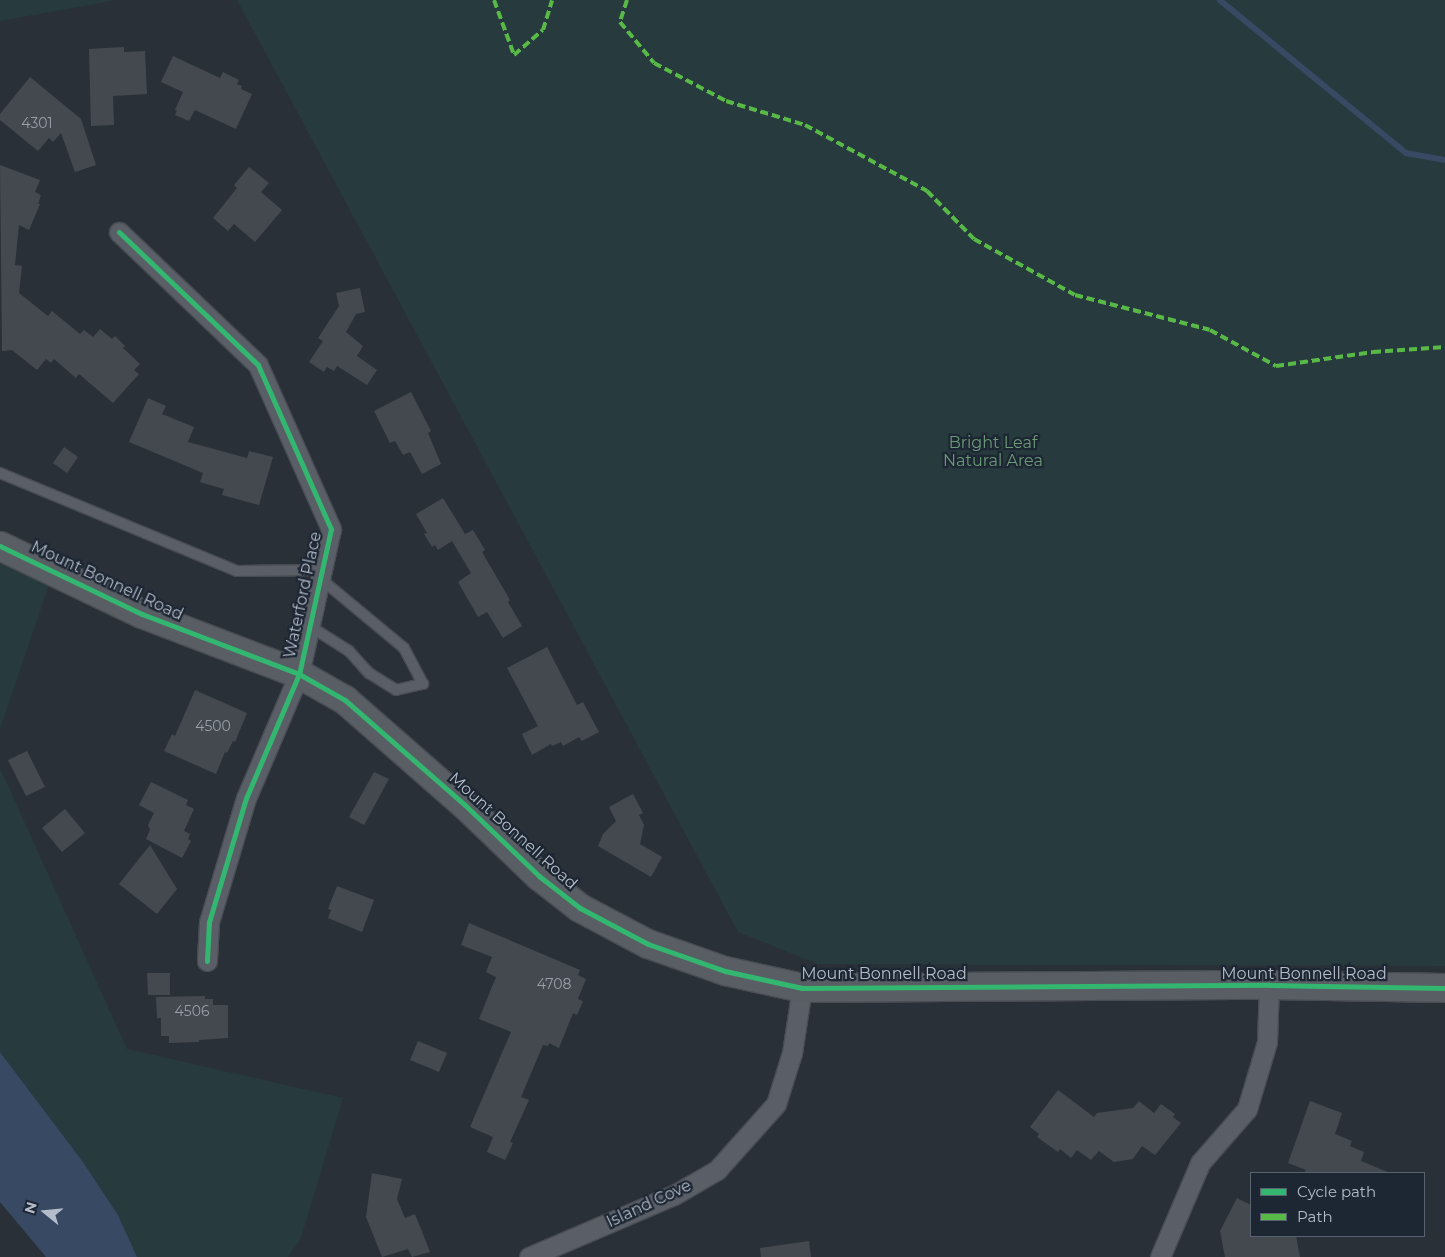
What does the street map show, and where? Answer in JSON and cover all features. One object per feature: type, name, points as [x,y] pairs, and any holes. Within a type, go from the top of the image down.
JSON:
[{"type":"street","name":"Waterford Place","points":[[119,232],[258,366],[331,529],[311,628],[299,674],[246,798],[209,922],[207,961]]},
{"type":"street","name":"Mount Bonnell Road","points":[[0,546],[142,614],[299,674],[345,700],[465,804],[539,876],[580,908],[648,944],[725,971],[802,988],[1269,985],[1445,988]]},
{"type":"street","points":[[1160,1257],[1200,1163],[1247,1109],[1267,1042],[1269,985]]},
{"type":"street","name":"Island Cove","points":[[528,1257],[674,1195],[717,1170],[776,1104],[792,1053],[802,988]]},
{"type":"lane","points":[[0,474],[237,571],[322,575],[404,648],[423,684],[396,690],[369,673],[349,651],[311,628]]},
{"type":"green space","points":[[0,0],[117,0],[0,21]]},
{"type":"green space","name":"Bright Leaf Natural Area","points":[[237,0],[1445,0],[1445,966],[818,964],[738,932]]},
{"type":"green space","points":[[0,563],[50,582],[0,729]]},
{"type":"green space","points":[[0,768],[127,1049],[343,1098],[301,1238],[288,1257],[137,1257],[118,1215],[83,1162],[0,1052]]},
{"type":"water","points":[[0,1052],[83,1162],[118,1215],[137,1257],[46,1257],[0,1202]]},
{"type":"building","points":[[124,47],[124,52],[145,51],[147,94],[113,96],[114,125],[91,126],[89,49]]},
{"type":"building","points":[[173,56],[220,78],[223,72],[239,80],[237,84],[242,86],[241,89],[252,94],[236,129],[195,110],[189,121],[175,115],[177,111],[175,110],[183,92],[161,82]]},
{"type":"building","points":[[30,77],[81,119],[96,165],[75,172],[61,133],[53,142],[49,138],[38,151],[0,120],[0,114]]},
{"type":"building","points":[[0,165],[40,180],[35,192],[41,195],[38,204],[40,204],[29,230],[19,225],[15,265],[22,266],[19,293],[48,316],[52,311],[80,334],[84,330],[93,337],[100,329],[112,339],[115,336],[125,346],[123,348],[140,364],[134,370],[139,374],[113,403],[79,374],[76,378],[54,359],[51,363],[46,359],[37,370],[12,350],[2,351]]},
{"type":"building","points":[[249,167],[269,183],[261,192],[282,210],[255,242],[234,224],[228,231],[213,218],[237,188],[234,185]]},
{"type":"building","points":[[360,288],[365,312],[356,314],[346,332],[363,346],[357,356],[377,370],[367,385],[337,366],[334,371],[327,367],[324,372],[309,362],[323,341],[318,338],[339,306],[336,293]]},
{"type":"building","points":[[411,392],[431,431],[428,433],[441,464],[422,474],[410,452],[403,455],[395,441],[390,443],[374,411]]},
{"type":"building","points":[[148,398],[166,406],[162,414],[194,427],[188,442],[247,458],[249,451],[273,457],[259,505],[222,495],[224,489],[200,482],[203,473],[129,442]]},
{"type":"building","points":[[64,447],[78,457],[67,473],[53,463]]},
{"type":"building","points":[[443,498],[465,534],[473,530],[485,550],[482,552],[510,600],[508,602],[522,626],[503,638],[487,612],[478,617],[458,582],[471,573],[452,541],[438,550],[435,545],[432,547],[424,534],[427,533],[416,514]]},
{"type":"building","points":[[547,647],[577,705],[583,702],[599,732],[582,741],[579,737],[563,746],[561,742],[552,746],[551,744],[532,755],[522,734],[538,726],[507,668]]},
{"type":"building","points":[[195,690],[247,713],[235,742],[233,741],[227,753],[225,752],[216,774],[164,751],[172,734],[175,736]]},
{"type":"building","points":[[27,751],[45,787],[26,796],[8,760]]},
{"type":"building","points":[[374,772],[389,779],[364,825],[349,817]]},
{"type":"building","points":[[151,782],[188,800],[186,805],[194,809],[184,831],[190,834],[188,839],[191,841],[182,858],[146,839],[150,830],[148,825],[154,813],[139,805]]},
{"type":"building","points":[[633,794],[643,813],[639,815],[644,825],[640,844],[662,857],[651,877],[598,846],[603,834],[616,821],[609,807]]},
{"type":"building","points":[[65,809],[85,833],[62,852],[42,828]]},
{"type":"building","points":[[150,845],[177,889],[157,914],[119,884]]},
{"type":"building","points":[[337,886],[374,900],[362,932],[328,918],[331,910],[328,909]]},
{"type":"building","points":[[469,923],[580,970],[578,975],[586,979],[578,999],[583,1001],[577,1015],[573,1013],[559,1048],[549,1043],[548,1046],[543,1045],[521,1097],[529,1100],[510,1142],[513,1143],[505,1160],[487,1152],[493,1137],[470,1127],[511,1032],[479,1019],[496,977],[486,972],[492,957],[461,945]]},
{"type":"building","points":[[147,973],[170,973],[170,995],[148,995]]},
{"type":"building","points":[[205,996],[205,999],[213,999],[213,1005],[228,1005],[228,1038],[199,1040],[199,1042],[169,1043],[169,1036],[161,1036],[161,1018],[157,1018],[156,997]]},
{"type":"building","points":[[418,1041],[447,1053],[439,1072],[410,1060]]},
{"type":"building","points":[[1058,1090],[1094,1117],[1097,1113],[1133,1108],[1139,1101],[1154,1113],[1161,1104],[1175,1114],[1173,1117],[1181,1123],[1155,1155],[1142,1146],[1133,1159],[1114,1162],[1099,1151],[1091,1160],[1077,1150],[1071,1158],[1060,1149],[1058,1152],[1037,1137],[1039,1134],[1030,1127]]},
{"type":"building","points":[[1310,1101],[1342,1113],[1335,1134],[1352,1141],[1350,1146],[1364,1152],[1361,1161],[1388,1172],[1305,1172],[1306,1170],[1288,1163]]},
{"type":"building","points":[[372,1173],[402,1179],[397,1199],[405,1218],[415,1214],[430,1252],[412,1257],[408,1249],[382,1257],[366,1217]]},
{"type":"building","points":[[1237,1198],[1250,1204],[1250,1237],[1296,1237],[1300,1257],[1225,1257],[1220,1231]]},
{"type":"building","points":[[809,1241],[811,1257],[761,1257],[760,1248]]},
{"type":"waterway","points":[[1220,0],[1406,153],[1445,160]]},
{"type":"marked path","points":[[494,0],[514,55],[543,30],[552,0]]},
{"type":"marked path","points":[[627,0],[620,22],[654,63],[726,101],[805,125],[927,191],[974,239],[1075,295],[1210,330],[1276,366],[1373,352],[1445,347]]},
{"type":"cycle path","points":[[119,232],[258,365],[331,529],[299,674],[246,798],[209,922],[207,961]]},
{"type":"cycle path","points":[[0,546],[142,614],[299,674],[345,700],[465,805],[539,876],[580,908],[648,944],[725,971],[802,988],[1269,985],[1445,988]]}]
